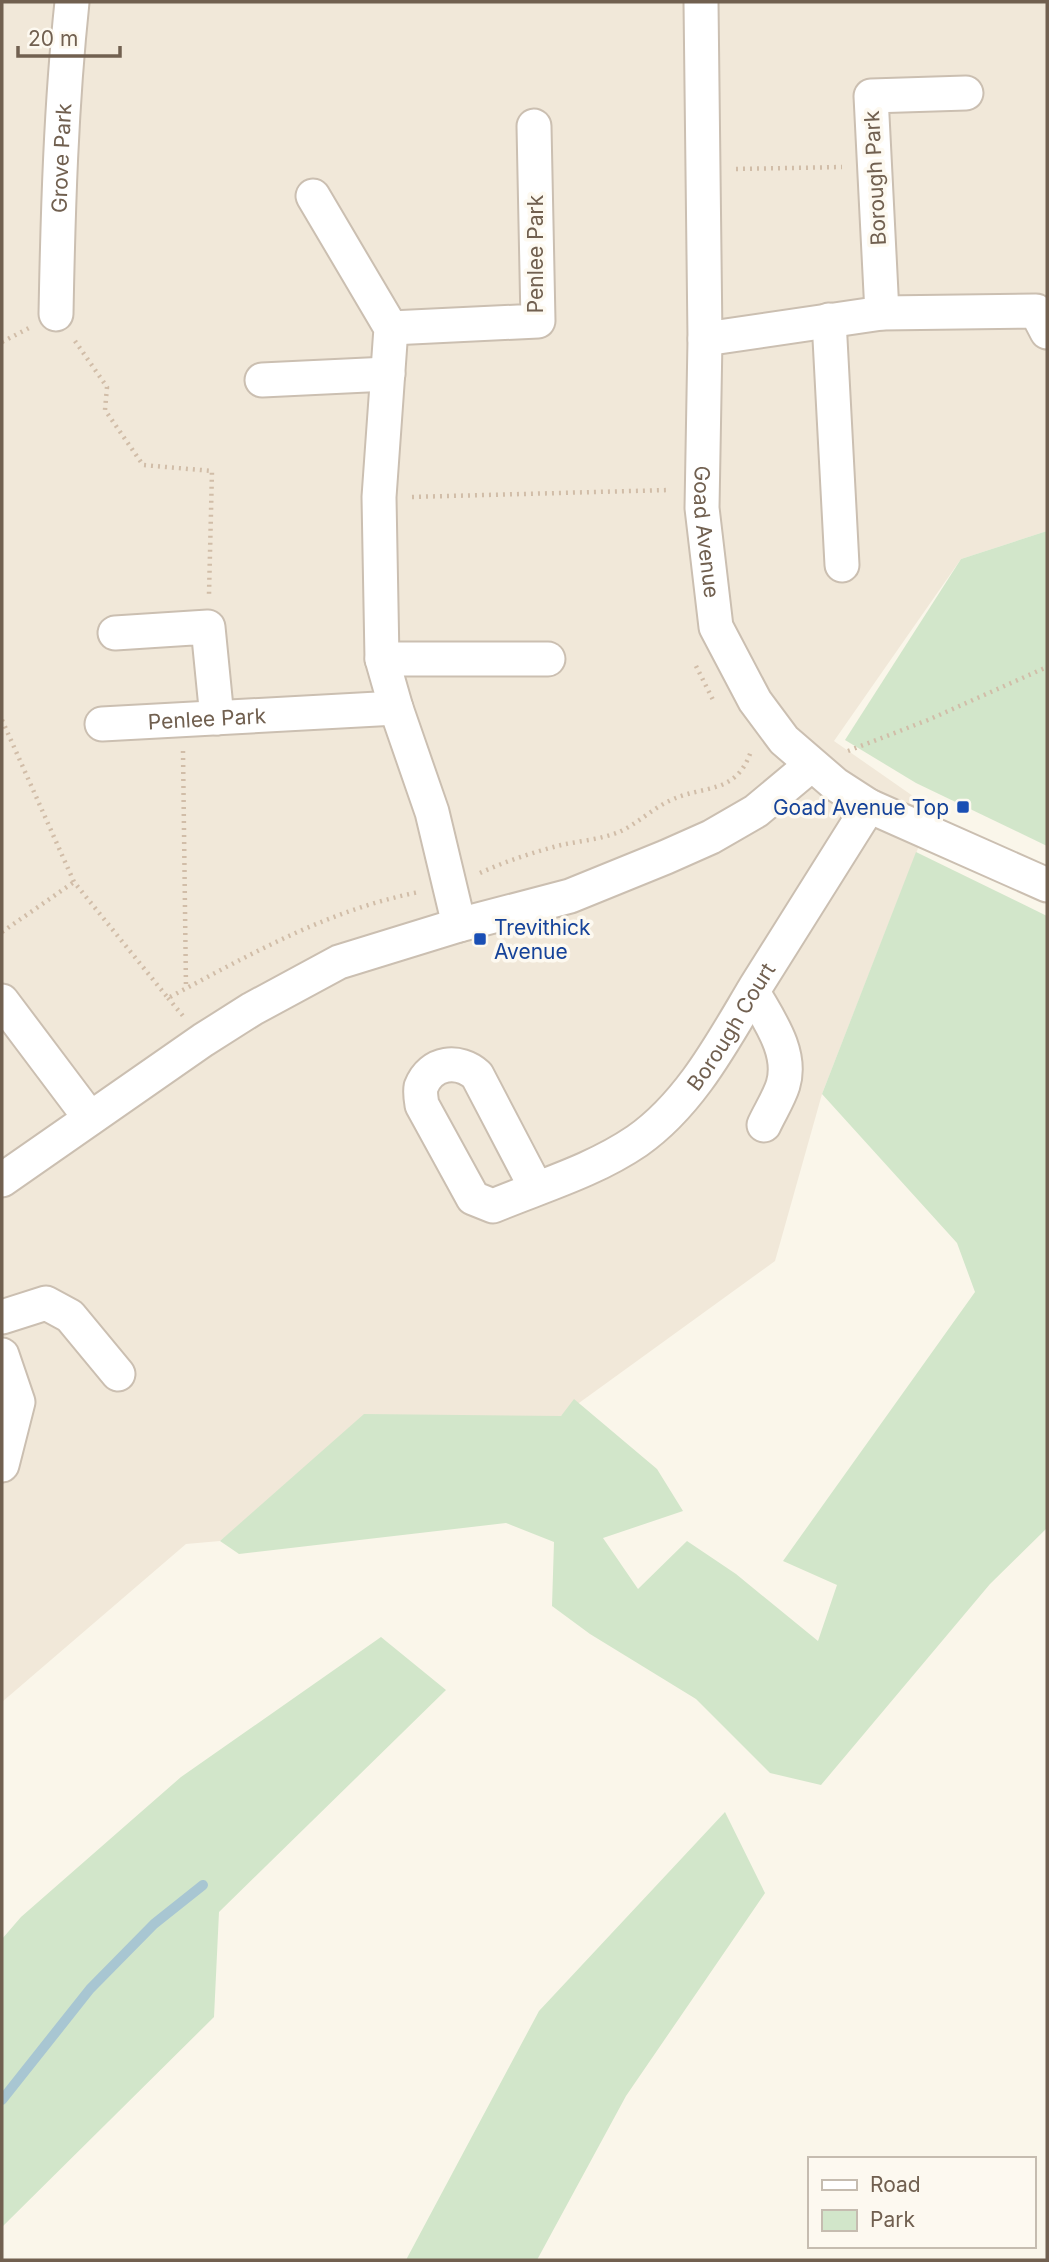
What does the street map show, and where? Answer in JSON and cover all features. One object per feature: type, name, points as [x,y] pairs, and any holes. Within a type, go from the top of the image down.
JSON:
[{"type":"street","name":"Grove Park","points":[[56,314],[58,185],[72,2]]},
{"type":"street","name":"Goad Avenue","points":[[701,2],[705,339],[702,508],[716,627],[755,701],[784,740],[835,785],[869,806],[1047,885]]},
{"type":"street","name":"Borough Park","points":[[882,313],[871,96],[966,93]]},
{"type":"street","name":"Penlee Park","points":[[391,328],[538,321],[534,127]]},
{"type":"street","points":[[313,196],[391,328],[379,497],[382,659],[432,812],[459,925]]},
{"type":"street","points":[[705,339],[882,313],[1036,311],[1047,332]]},
{"type":"street","points":[[829,320],[842,565]]},
{"type":"street","points":[[262,380],[388,374]]},
{"type":"street","points":[[115,633],[208,627],[217,718]]},
{"type":"street","points":[[382,659],[548,659]]},
{"type":"street","name":"Penlee Park","points":[[102,724],[396,708]]},
{"type":"street","points":[[2,1180],[252,1009],[339,962],[459,925],[570,896],[711,837],[756,811],[811,765]]},
{"type":"street","name":"Borough Court","points":[[536,1188],[568,1177],[610,1157],[658,1124],[702,1073],[869,806]]},
{"type":"street","points":[[753,992],[777,1036],[785,1059],[783,1087],[764,1125]]},
{"type":"street","points":[[2,1002],[90,1118]]},
{"type":"street","points":[[2,1317],[46,1304],[70,1316],[118,1374]]},
{"type":"street","points":[[2,1355],[18,1402],[2,1465]]},
{"type":"path","points":[[703,170],[875,166]]},
{"type":"path","points":[[56,314],[107,387],[105,410],[143,465],[212,471],[208,627]]},
{"type":"path","points":[[379,497],[702,490]]},
{"type":"path","points":[[811,765],[928,720],[1047,667]]},
{"type":"path","points":[[2,720],[74,882],[2,932]]},
{"type":"path","points":[[183,720],[186,988]]},
{"type":"shaded area","points":[[2,2],[1047,2],[1047,531],[961,559],[834,741],[933,810],[822,1094],[775,1261],[561,1416],[374,1416],[220,1541],[186,1544],[2,1702]]},
{"type":"green space","points":[[1047,531],[1047,846],[916,783],[845,740],[961,559]]},
{"type":"green space","points":[[916,852],[1047,916],[1047,1528],[990,1584],[821,1785],[770,1773],[696,1699],[590,1634],[552,1606],[554,1542],[506,1523],[239,1554],[220,1541],[364,1414],[561,1416],[574,1399],[657,1469],[683,1511],[603,1538],[638,1589],[687,1541],[736,1574],[818,1641],[837,1585],[783,1561],[975,1292],[957,1243],[822,1094]]},
{"type":"green space","points":[[381,1637],[446,1690],[219,1912],[214,2017],[2,2227],[2,1939],[21,1917],[181,1777]]},
{"type":"green space","points":[[725,1812],[765,1893],[626,2096],[537,2260],[406,2260],[539,2011]]},
{"type":"waterway","points":[[2,2100],[90,1989],[154,1924],[203,1885]]},
{"type":"place","name":"Goad Avenue Top","points":[[963,807]]},
{"type":"place","name":"Trevithick Avenue","points":[[480,939]]}]
